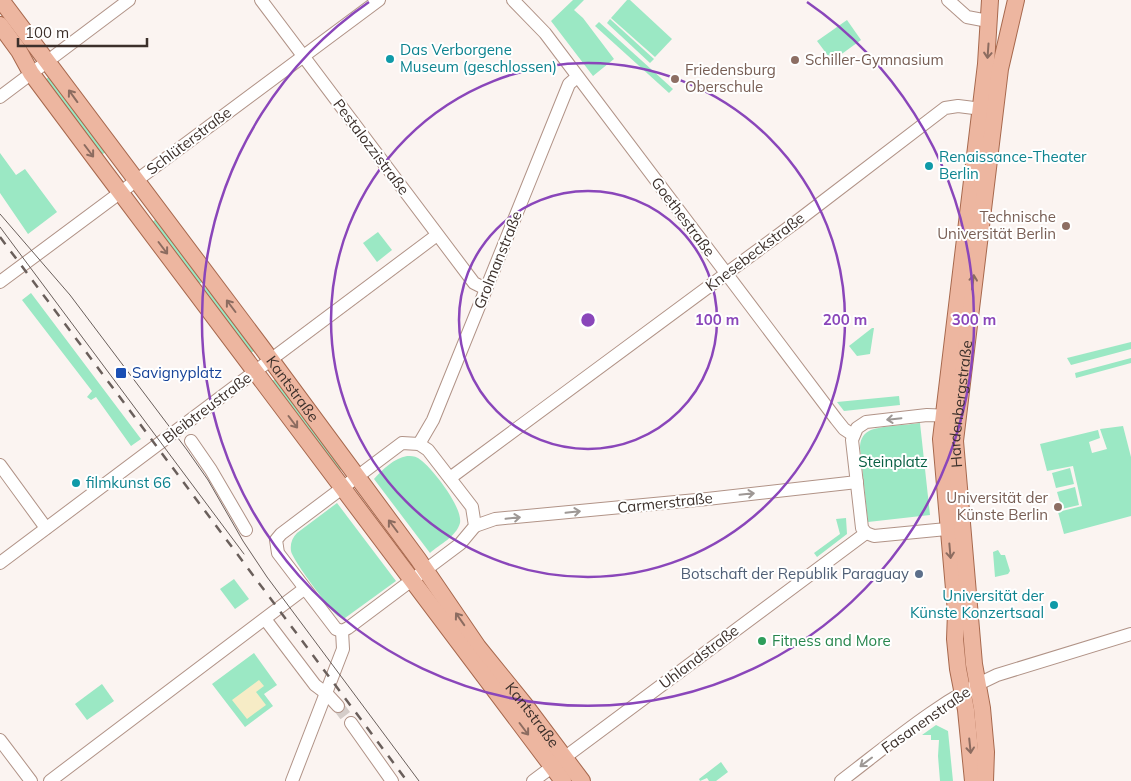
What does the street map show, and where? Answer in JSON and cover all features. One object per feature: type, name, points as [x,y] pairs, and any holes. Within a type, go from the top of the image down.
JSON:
[{"type":"main road","name":"Kantstraße","points":[[1,0],[426,570],[478,647],[525,705],[558,762],[563,781]]},
{"type":"main road","name":"Hardenbergstraße","points":[[985,781],[982,708],[941,446],[950,416],[988,110],[988,21],[990,0]]},
{"type":"main road","name":"Hardenbergstraße","points":[[988,110],[1000,69],[1016,0]]},
{"type":"main road","name":"Kantstraße","points":[[0,25],[19,51],[31,73],[412,580],[558,762],[582,781]]},
{"type":"main road","name":"Hardenbergstraße","points":[[955,528],[955,639],[959,675],[966,710],[973,781]]},
{"type":"street","points":[[0,97],[128,0]]},
{"type":"street","name":"Pestalozzistraße","points":[[261,0],[474,283],[486,289]]},
{"type":"street","name":"Schlüterstraße","points":[[0,282],[378,0]]},
{"type":"street","name":"Goethestraße","points":[[513,0],[545,33],[836,419],[844,429],[853,435]]},
{"type":"street","points":[[948,0],[967,17],[988,21]]},
{"type":"street","name":"Grolmanstraße","points":[[419,444],[433,420],[569,84],[577,77]]},
{"type":"street","name":"Knesebeckstraße","points":[[450,478],[726,274],[945,108],[958,106],[988,110]]},
{"type":"street","name":"Bleibtreustraße","points":[[0,563],[438,236]]},
{"type":"street","points":[[950,416],[927,416],[866,422],[857,428],[852,440],[862,528],[866,533],[874,536],[955,528]]},
{"type":"street","points":[[180,427],[211,470],[249,533]]},
{"type":"street","points":[[402,443],[419,444],[428,450],[472,507],[475,526],[460,544],[342,631],[334,627],[304,589],[278,553],[276,540],[281,534],[402,443]]},
{"type":"street","points":[[0,465],[46,528]]},
{"type":"street","name":"Carmerstraße","points":[[475,526],[495,519],[698,500],[857,482]]},
{"type":"street","name":"Uhlandstraße","points":[[534,781],[866,533]]},
{"type":"street","points":[[50,781],[304,589]]},
{"type":"street","points":[[265,619],[315,685],[338,706]]},
{"type":"street","points":[[292,781],[343,649],[342,631]]},
{"type":"street","name":"Fasanenstraße","points":[[841,781],[938,708],[978,684],[997,675],[1131,634]]},
{"type":"street","points":[[351,723],[392,781]]},
{"type":"street","points":[[0,740],[31,781]]},
{"type":"green space","points":[[573,0],[584,0],[574,10],[583,18],[614,59],[593,76],[551,21]]},
{"type":"green space","points":[[627,0],[630,0],[672,39],[655,57],[611,18]]},
{"type":"green space","points":[[610,19],[654,59],[650,63],[607,23]]},
{"type":"green space","points":[[847,20],[861,40],[832,61],[817,41]]},
{"type":"green space","points":[[599,22],[673,89],[669,93],[595,26]]},
{"type":"green space","points":[[50,76],[106,152],[101,155],[45,80]]},
{"type":"green space","points":[[0,153],[16,175],[25,169],[57,212],[28,234],[0,193]]},
{"type":"green space","points":[[156,219],[202,282],[198,285],[151,223]]},
{"type":"green space","points":[[378,232],[392,250],[377,262],[363,243]]},
{"type":"green space","points":[[206,287],[254,351],[249,354],[202,290]]},
{"type":"green space","points":[[31,293],[141,439],[131,446],[96,397],[91,400],[87,397],[92,391],[22,300]]},
{"type":"green space","points":[[874,328],[870,354],[857,356],[849,346]]},
{"type":"green space","points":[[1131,342],[1131,349],[1071,365],[1067,358]]},
{"type":"green space","points":[[1131,358],[1131,363],[1076,378],[1075,373]]},
{"type":"green space","points":[[275,379],[342,469],[338,471],[271,382]]},
{"type":"green space","points":[[899,396],[900,405],[844,411],[837,402]]},
{"type":"green space","name":"Steinplatz","points":[[920,423],[930,515],[868,522],[860,448],[862,438],[873,429]]},
{"type":"green space","points":[[1123,426],[1131,457],[1131,516],[1064,534],[1058,512],[1082,506],[1073,466],[1047,471],[1040,444],[1098,430],[1100,438],[1089,442],[1092,453],[1107,449],[1100,429]]},
{"type":"green space","points":[[407,456],[414,456],[424,462],[445,488],[457,507],[460,516],[460,523],[455,532],[430,553],[374,479],[393,462]]},
{"type":"green space","points":[[1070,468],[1074,484],[1056,488],[1052,473]]},
{"type":"green space","points":[[1075,487],[1079,505],[1062,509],[1057,492]]},
{"type":"green space","points":[[337,503],[396,581],[345,618],[338,616],[320,595],[291,551],[292,541],[297,533]]},
{"type":"green space","points":[[846,518],[847,534],[817,557],[814,553],[840,534],[836,519]]},
{"type":"green space","points":[[998,550],[1001,555],[1005,555],[1010,571],[1008,574],[995,577],[993,552]]},
{"type":"green space","points":[[234,579],[249,599],[235,609],[220,589]]},
{"type":"green space","points":[[254,653],[277,685],[264,694],[273,706],[245,727],[212,684]]},
{"type":"green space","points":[[102,684],[114,701],[87,720],[75,704]]},
{"type":"green space","points":[[936,725],[948,731],[953,781],[940,781],[939,740],[931,740],[931,735],[922,735]]},
{"type":"green space","points":[[721,762],[728,772],[716,781],[709,781],[707,778],[700,781],[699,779]]},
{"type":"sand","points":[[259,680],[264,686],[256,692],[266,705],[247,719],[232,700]]},
{"type":"tunnel","points":[[338,706],[351,723]]},
{"type":"tram line","points":[[0,214],[70,295],[187,450],[208,480],[243,541],[267,577],[419,781]]},
{"type":"tram line","points":[[0,227],[244,554]]},
{"type":"railway","points":[[0,237],[407,781]]},
{"type":"place","name":"Das Verborgene Museum (geschlossen)","points":[[390,59]]},
{"type":"place","name":"Schiller-Gymnasium","points":[[795,60]]},
{"type":"place","name":"Friedensburg Oberschule","points":[[675,79]]},
{"type":"place","name":"Renaissance-Theater Berlin","points":[[929,166]]},
{"type":"place","name":"Technische Universität Berlin","points":[[1066,226]]},
{"type":"place","name":"Savignyplatz","points":[[121,373]]},
{"type":"place","name":"filmkunst 66","points":[[76,483]]},
{"type":"place","name":"Universität der Künste Berlin","points":[[1058,507]]},
{"type":"place","name":"Botschaft der Republik Paraguay","points":[[919,574]]},
{"type":"place","name":"Universität der Künste Konzertsaal","points":[[1054,605]]},
{"type":"place","name":"Fitness and More","points":[[762,641]]}]
